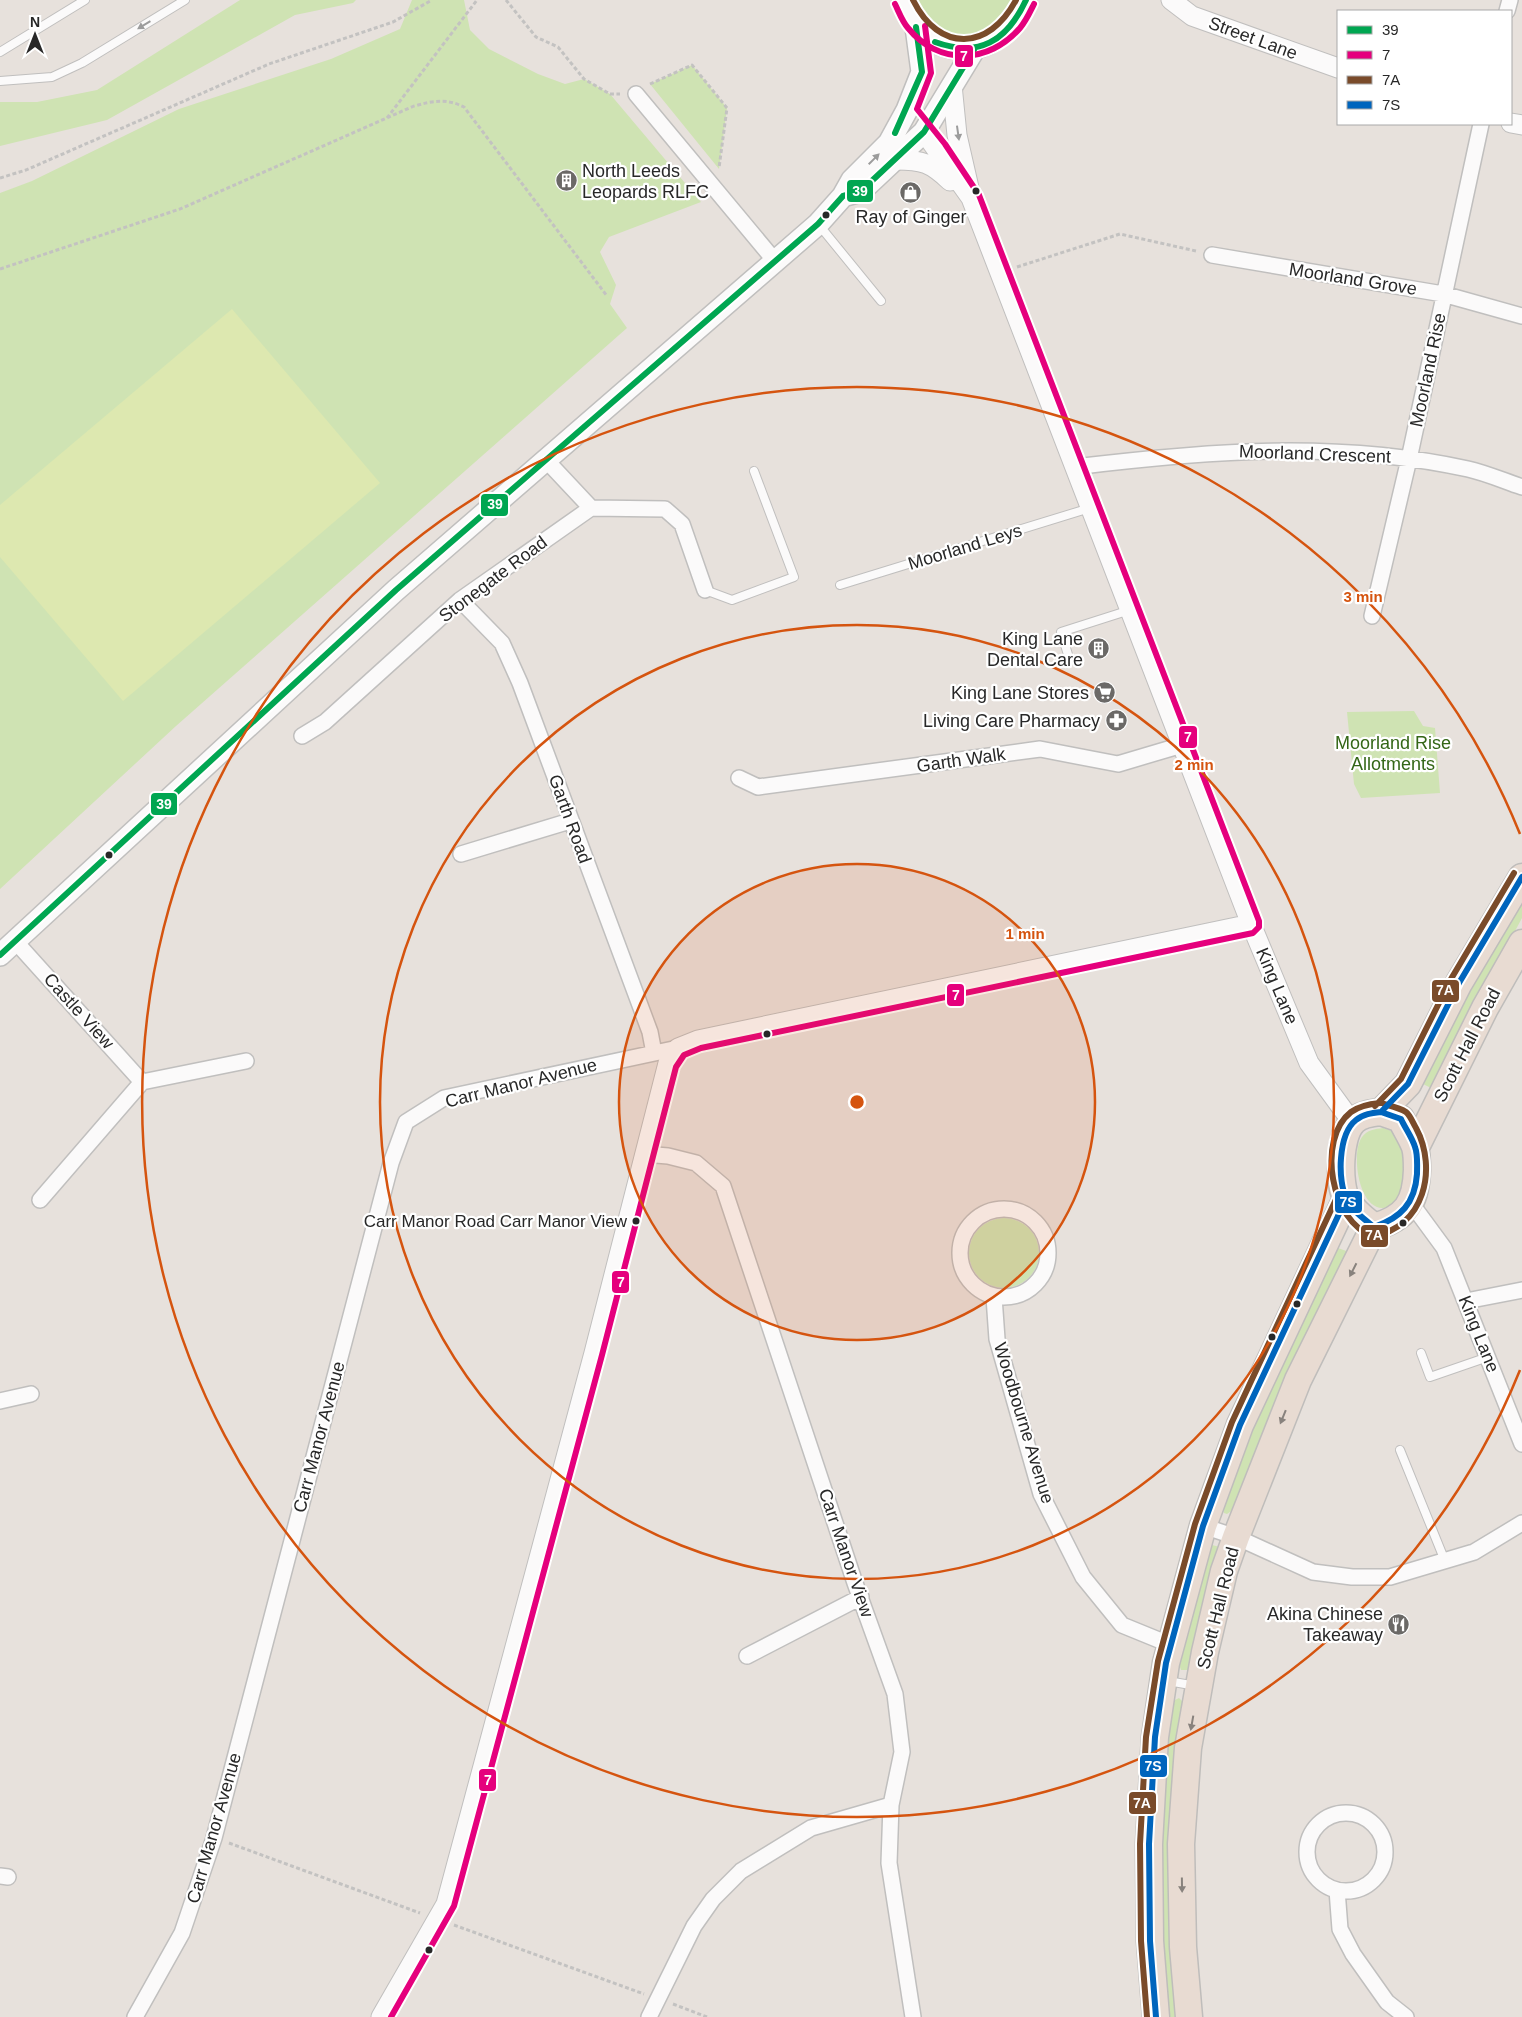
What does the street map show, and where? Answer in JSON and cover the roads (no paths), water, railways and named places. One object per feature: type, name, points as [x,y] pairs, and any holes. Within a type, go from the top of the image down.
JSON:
[{"type":"highway","name":"Scott Hall Road","points":[[1381,1112],[1408,1084],[1459,983],[1522,877]]},
{"type":"highway","name":"Scott Hall Road","points":[[1416,1147],[1484,1008],[1522,943]]},
{"type":"highway","points":[[1381,1112],[1401,1119],[1416,1147],[1416,1180],[1411,1203],[1390,1222],[1374,1227],[1357,1213],[1346,1199],[1341,1167],[1343,1142],[1352,1122],[1365,1114],[1381,1112]]},
{"type":"highway","name":"Scott Hall Road","points":[[1156,2017],[1150,1941],[1149,1844],[1155,1737],[1171,1645],[1203,1526],[1240,1424],[1346,1199]]},
{"type":"highway","name":"Scott Hall Road","points":[[1189,2017],[1183,1947],[1181,1844],[1188,1748],[1199,1686],[1224,1571],[1298,1380],[1374,1227]]},
{"type":"main road","points":[[904,0],[908,14],[916,27],[928,38],[943,46],[959,49],[975,48],[993,42],[1008,32],[1019,17],[1026,0]]},
{"type":"main road","points":[[8,948],[396,590],[818,224],[843,196],[852,180],[889,143],[907,110],[922,72],[916,27]]},
{"type":"main road","points":[[843,196],[861,191],[924,132],[975,48]]},
{"type":"main road","points":[[907,110],[913,123],[924,132]]},
{"type":"street","name":"Street Lane","points":[[1172,0],[1192,16],[1337,68]]},
{"type":"street","name":"King Lane","points":[[952,85],[957,135],[970,183],[970,198]]},
{"type":"street","points":[[636,94],[775,261]]},
{"type":"street","name":"Moorland Rise","points":[[1372,616],[1410,459],[1443,294],[1481,125]]},
{"type":"street","name":"King Lane","points":[[924,132],[970,198],[1251,924],[1309,1062],[1352,1122]]},
{"type":"street","name":"King Lane","points":[[896,160],[917,160],[934,166],[970,198]]},
{"type":"street","name":"Moorland Grove","points":[[1212,255],[1443,294],[1522,316]]},
{"type":"street","name":"Moorland Crescent","points":[[1074,466],[1232,451],[1302,450],[1410,459],[1469,469],[1522,487]]},
{"type":"street","points":[[546,460],[591,508],[666,509],[682,524],[705,590]]},
{"type":"street","name":"Stonegate Road","points":[[302,736],[325,722],[460,600],[591,508]]},
{"type":"street","name":"Garth Road","points":[[460,600],[502,643],[520,683],[650,1032],[654,1053]]},
{"type":"street","name":"Garth Walk","points":[[739,778],[758,787],[1040,749],[1118,764],[1182,745]]},
{"type":"street","points":[[461,854],[570,820]]},
{"type":"street","points":[[381,2017],[446,1904],[594,1353],[668,1062],[678,1048],[698,1040],[1251,924]]},
{"type":"street","name":"Castle View","points":[[8,948],[142,1082]]},
{"type":"street","name":"Carr Manor Avenue","points":[[135,2017],[182,1933],[214,1838],[391,1163],[406,1122],[444,1098],[678,1048]]},
{"type":"street","points":[[40,1200],[142,1082],[246,1061]]},
{"type":"street","name":"Carr Manor View","points":[[644,1154],[668,1156],[696,1163],[724,1186],[860,1597],[895,1694],[902,1752],[892,1805],[889,1863],[909,1997],[914,2017]]},
{"type":"street","name":"King Lane","points":[[1411,1203],[1444,1248],[1522,1444]]},
{"type":"street","points":[[998,1209],[1024,1213],[1040,1226],[1048,1250],[1045,1271],[1032,1288],[1018,1295],[994,1297],[978,1290],[965,1275],[959,1254],[963,1235],[976,1218],[998,1209]]},
{"type":"street","points":[[1466,1300],[1522,1290]]},
{"type":"street","name":"Woodbourne Avenue","points":[[994,1297],[997,1339],[1042,1494],[1083,1577],[1122,1625],[1171,1645]]},
{"type":"street","points":[[0,1401],[31,1394]]},
{"type":"street","points":[[1203,1526],[1236,1537],[1313,1572],[1352,1577],[1390,1577],[1474,1552],[1522,1523]]},
{"type":"street","points":[[747,1656],[860,1597]]},
{"type":"street","points":[[650,2017],[694,1926],[713,1899],[740,1871],[811,1828],[892,1805]]},
{"type":"street","points":[[1344,1812],[1358,1814],[1368,1819],[1378,1828],[1384,1842],[1385,1855],[1380,1872],[1370,1882],[1350,1891],[1337,1890],[1320,1881],[1311,1870],[1307,1853],[1308,1840],[1316,1826],[1326,1818],[1344,1812]]},
{"type":"street","points":[[1337,1890],[1340,1929],[1353,1954],[1385,2010],[1406,2017]]},
{"type":"street","points":[[901,2017],[909,1997]]},
{"type":"lane","points":[[0,52],[85,0]]},
{"type":"lane","points":[[0,82],[52,77],[82,63],[185,0]]},
{"type":"lane","points":[[818,224],[881,301]]},
{"type":"lane","points":[[705,590],[732,600],[794,577],[754,470]]},
{"type":"lane","name":"Moorland Leys","points":[[840,585],[1090,508]]},
{"type":"lane","points":[[1070,661],[1061,632],[1130,610]]},
{"type":"lane","points":[[1421,1353],[1430,1378],[1488,1357]]},
{"type":"lane","points":[[1400,1450],[1445,1561]]},
{"type":"lane","points":[[1164,1680],[1199,1686]]},
{"type":"place","name":"North Leeds Leopards RLFC","points":[[566,181]]},
{"type":"place","name":"Ray of Ginger","points":[[911,192]]},
{"type":"place","name":"King Lane Dental Care","points":[[1099,649]]},
{"type":"place","name":"King Lane Stores","points":[[1105,693]]},
{"type":"place","name":"Living Care Pharmacy","points":[[1116,721]]},
{"type":"place","name":"Carr Manor Road Carr Manor View","points":[[636,1221]]},
{"type":"place","name":"Akina Chinese Takeaway","points":[[1399,1624]]},
{"type":"park label","name":"Moorland Rise Allotments","points":[[1393,753]]}]
